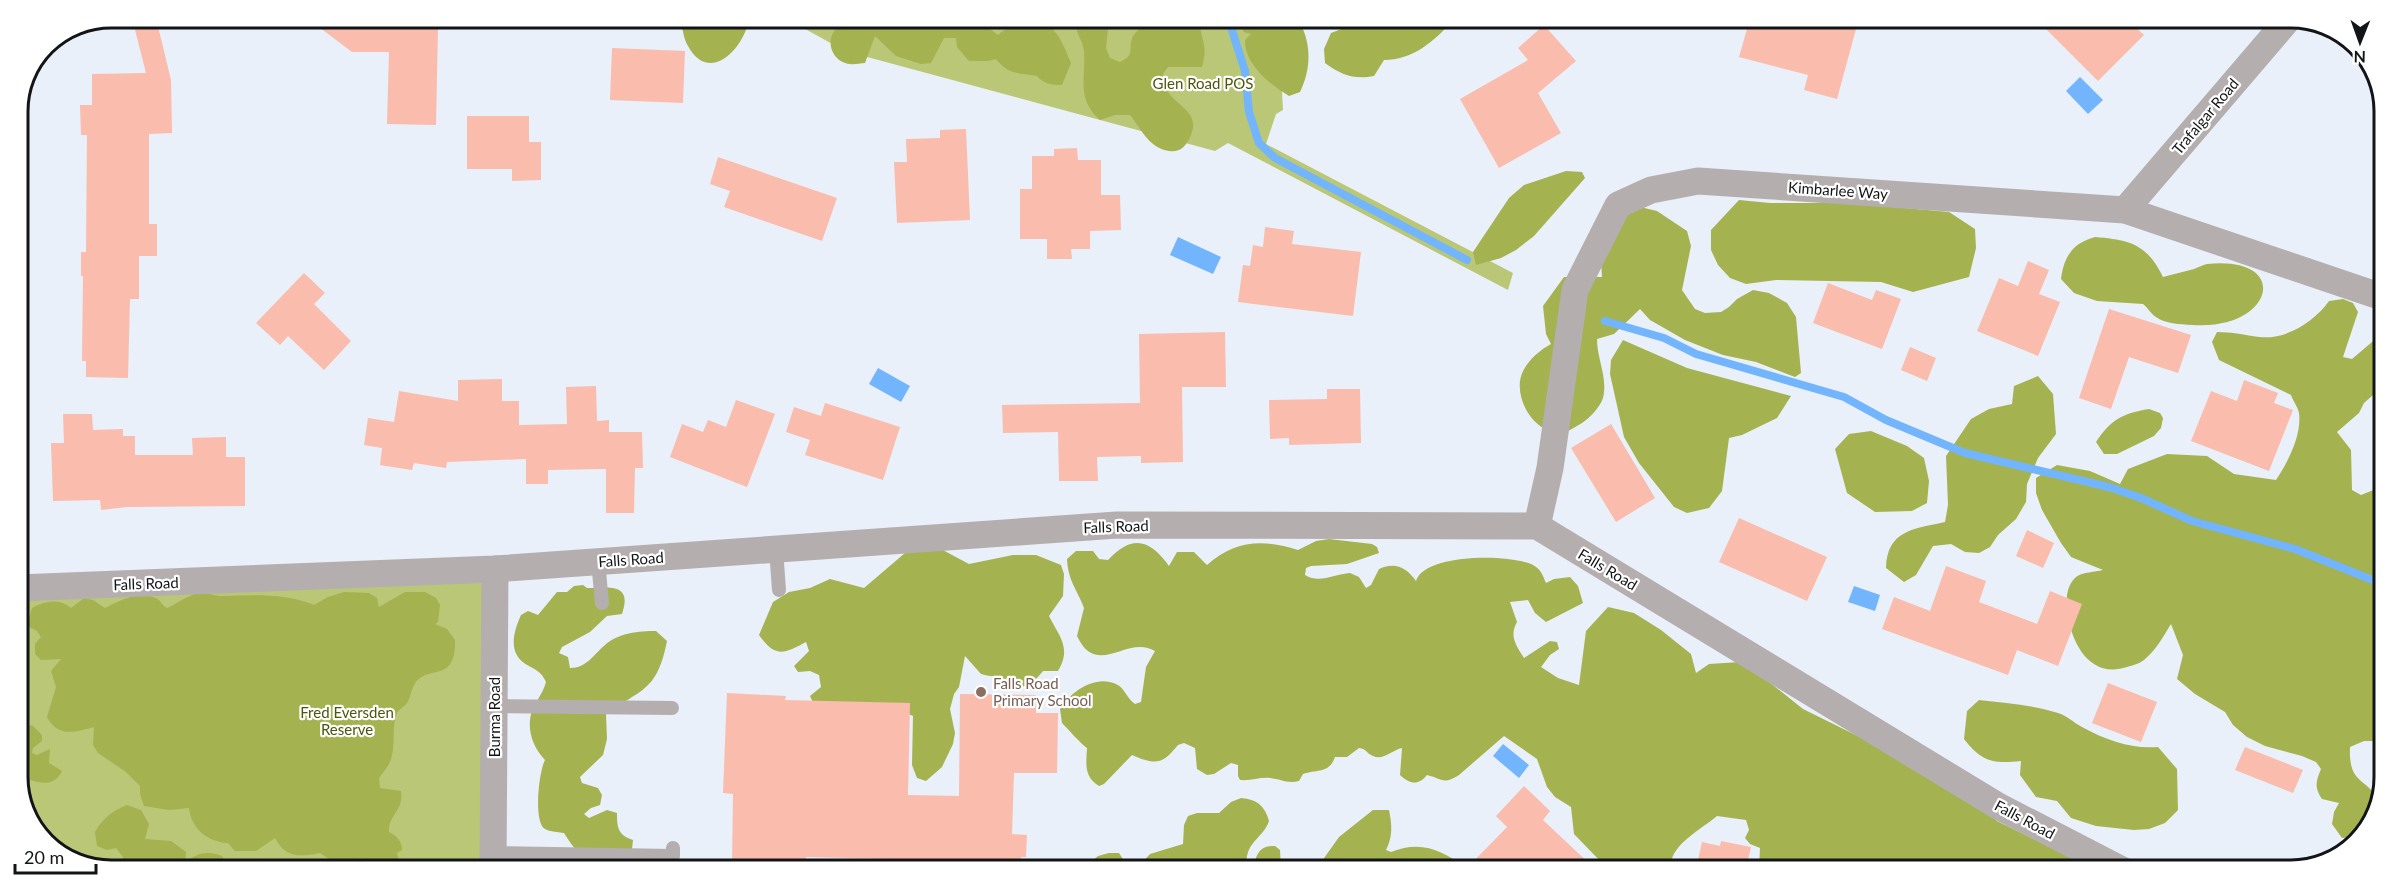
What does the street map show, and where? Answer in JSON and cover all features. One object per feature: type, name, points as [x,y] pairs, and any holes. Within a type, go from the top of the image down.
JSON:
[{"type":"street","name":"Trafalgar Road","points":[[2125,210],[2276,28]]},
{"type":"street","name":"Kimbarlee Way","points":[[1537,526],[1550,468],[1575,290],[1618,205],[1651,190],[1698,181],[2125,210],[2373,294]]},
{"type":"street","name":"Falls Road","points":[[29,588],[495,569],[1117,525],[1537,526],[1998,806],[2103,860]]},
{"type":"street","name":"Burma Road","points":[[493,860],[495,569]]},
{"type":"lane","points":[[776,549],[779,590]]},
{"type":"lane","points":[[598,561],[602,603]]},
{"type":"lane","points":[[494,706],[672,708]]},
{"type":"lane","points":[[493,860],[673,856],[673,848]]},
{"type":"green space","points":[[682,28],[747,28],[733,51],[715,63],[696,57],[685,38]]},
{"type":"green space","name":"Glen Road POS","points":[[803,28],[1278,28],[1283,110],[1276,114],[1266,144],[1513,273],[1508,290],[1228,143],[1215,151],[845,51]]},
{"type":"green space","points":[[837,28],[989,28],[998,35],[1010,28],[1051,28],[1063,44],[1071,63],[1062,85],[1051,84],[1042,81],[1037,76],[1010,71],[996,59],[969,61],[957,47],[956,38],[944,38],[931,63],[921,64],[896,56],[875,36],[865,63],[850,64],[841,61],[834,54],[831,45],[833,33]]},
{"type":"green space","points":[[1077,28],[1109,28],[1106,48],[1110,58],[1120,62],[1130,53],[1131,40],[1141,28],[1201,28],[1204,48],[1202,67],[1168,67],[1163,74],[1168,92],[1192,118],[1192,132],[1182,148],[1169,151],[1156,146],[1146,138],[1130,115],[1115,115],[1100,120],[1085,96],[1084,52]]},
{"type":"green space","points":[[1241,28],[1302,28],[1308,48],[1308,65],[1300,92],[1289,96],[1274,86],[1253,65],[1245,40],[1251,34],[1244,32]]},
{"type":"green space","points":[[1344,28],[1445,28],[1430,43],[1413,53],[1384,60],[1374,76],[1361,77],[1337,71],[1325,63],[1324,49],[1331,33]]},
{"type":"green space","points":[[1566,171],[1582,172],[1585,178],[1534,236],[1501,258],[1476,265],[1473,252],[1509,198],[1524,185]]},
{"type":"green space","points":[[1739,200],[1770,203],[1848,203],[1949,212],[1975,229],[1976,248],[1969,277],[1913,292],[1881,282],[1776,280],[1746,284],[1730,278],[1718,265],[1711,250],[1711,230]]},
{"type":"green space","points":[[1640,207],[1657,211],[1687,231],[1691,246],[1682,290],[1695,309],[1705,313],[1721,312],[1753,290],[1769,293],[1787,303],[1796,317],[1801,373],[1795,377],[1756,362],[1723,355],[1685,340],[1650,320],[1640,309],[1614,334],[1597,339],[1604,390],[1603,398],[1597,409],[1585,421],[1566,432],[1556,433],[1547,430],[1539,425],[1526,410],[1520,391],[1521,375],[1527,364],[1551,344],[1546,334],[1543,306],[1564,277],[1602,277],[1601,262],[1623,212]]},
{"type":"green space","points":[[2095,237],[2128,242],[2136,246],[2151,257],[2163,277],[2207,264],[2234,264],[2252,271],[2262,281],[2262,293],[2255,306],[2241,317],[2220,324],[2173,323],[2156,317],[2143,304],[2097,301],[2074,293],[2061,279],[2067,257],[2075,247]]},
{"type":"green space","points":[[2343,299],[2353,303],[2358,312],[2343,357],[2352,359],[2373,341],[2373,395],[2364,403],[2359,413],[2337,432],[2351,450],[2352,490],[2361,495],[2374,490],[2374,741],[2364,741],[2350,747],[2350,761],[2353,770],[2372,791],[2362,818],[2349,835],[2342,838],[2332,824],[2334,812],[2339,803],[2322,799],[2319,795],[2317,784],[2321,769],[2316,762],[2265,746],[2247,737],[2233,725],[2225,712],[2195,694],[2177,679],[2183,655],[2171,624],[2152,652],[2138,663],[2114,669],[2103,668],[2086,657],[2079,648],[2070,626],[2067,595],[2076,577],[2103,570],[2071,557],[2042,510],[2036,493],[2036,478],[2057,465],[2090,471],[2120,484],[2128,469],[2167,454],[2207,456],[2234,474],[2276,480],[2296,439],[2299,421],[2298,408],[2291,395],[2219,360],[2212,342],[2217,332],[2259,337],[2279,336],[2298,328],[2316,316],[2329,301]]},
{"type":"green space","points":[[1623,340],[1687,368],[1791,396],[1777,418],[1742,435],[1729,438],[1722,491],[1709,508],[1687,513],[1674,507],[1639,463],[1624,437],[1610,374],[1611,360]]},
{"type":"green space","points":[[2038,376],[2053,394],[2056,434],[2038,458],[2027,484],[2026,502],[2016,519],[1998,535],[1990,547],[1979,553],[1965,552],[1951,544],[1933,546],[1916,575],[1904,582],[1886,568],[1891,546],[1904,533],[1945,522],[1948,505],[1946,456],[1971,419],[1989,409],[2012,404],[2014,386]]},
{"type":"green space","points":[[2149,409],[2160,413],[2163,418],[2161,428],[2154,436],[2117,454],[2104,454],[2096,442],[2112,423],[2124,415]]},
{"type":"green space","points":[[1871,431],[1907,446],[1924,458],[1929,481],[1927,503],[1912,511],[1875,512],[1847,493],[1835,449],[1849,434]]},
{"type":"green space","points":[[1329,539],[1372,544],[1377,547],[1379,553],[1347,564],[1306,568],[1305,575],[1316,579],[1350,573],[1359,577],[1366,588],[1371,585],[1379,569],[1385,567],[1400,567],[1416,581],[1423,572],[1435,565],[1470,558],[1522,561],[1536,567],[1546,583],[1554,579],[1570,577],[1578,586],[1583,603],[1546,622],[1535,613],[1528,600],[1510,602],[1517,622],[1514,640],[1524,658],[1550,641],[1557,642],[1559,649],[1550,655],[1541,667],[1558,678],[1579,685],[1586,631],[1608,607],[1634,613],[1661,630],[1691,654],[1696,673],[1709,664],[1740,662],[1803,709],[1884,749],[1971,800],[1997,821],[2076,860],[1759,860],[1760,848],[1750,844],[1745,838],[1749,830],[1746,820],[1717,816],[1687,839],[1674,853],[1672,860],[1599,860],[1574,834],[1571,807],[1555,797],[1547,787],[1537,759],[1504,736],[1459,775],[1446,780],[1427,775],[1417,782],[1404,778],[1400,775],[1402,748],[1377,757],[1359,748],[1347,757],[1335,757],[1326,769],[1303,774],[1299,781],[1287,782],[1266,778],[1240,780],[1238,765],[1231,763],[1214,774],[1207,775],[1197,769],[1195,748],[1184,743],[1158,761],[1152,762],[1132,755],[1104,784],[1099,786],[1094,782],[1087,770],[1087,748],[1062,723],[1060,709],[1084,686],[1100,681],[1116,684],[1135,704],[1141,702],[1146,667],[1155,651],[1144,647],[1103,655],[1094,654],[1085,648],[1077,636],[1084,608],[1071,579],[1067,559],[1076,551],[1093,551],[1099,559],[1108,560],[1125,546],[1140,543],[1155,550],[1169,566],[1177,552],[1194,552],[1207,565],[1239,546],[1261,543],[1298,550],[1316,541]]},
{"type":"green space","points":[[939,548],[969,564],[1013,555],[1036,555],[1061,565],[1064,574],[1063,596],[1049,616],[1060,636],[1064,656],[1058,671],[1043,671],[1030,683],[1018,687],[1001,678],[981,674],[965,656],[959,687],[954,694],[950,709],[955,733],[953,744],[942,767],[926,781],[917,778],[912,765],[913,716],[895,708],[816,709],[810,696],[821,687],[819,675],[810,671],[798,672],[794,666],[809,651],[806,642],[780,652],[770,647],[759,635],[773,602],[789,592],[810,588],[830,579],[864,588],[905,553]]},
{"type":"green space","name":"Fred Eversden Reserve","points":[[495,569],[493,860],[112,860],[75,851],[61,842],[46,827],[30,793],[29,588]]},
{"type":"green space","points":[[574,586],[616,589],[624,596],[625,604],[622,614],[607,616],[590,632],[562,647],[559,653],[568,657],[570,668],[586,663],[610,641],[622,635],[656,631],[667,641],[653,679],[639,693],[606,714],[607,739],[603,755],[580,777],[582,783],[598,788],[602,795],[600,805],[584,814],[589,818],[607,810],[617,813],[619,830],[624,836],[633,840],[632,849],[614,860],[586,860],[564,833],[545,829],[539,817],[538,796],[545,760],[537,750],[532,738],[530,720],[532,710],[546,682],[539,672],[517,656],[514,636],[521,615],[528,611],[538,615],[557,592],[567,592]]},
{"type":"green space","points":[[344,592],[369,593],[377,598],[379,607],[405,592],[425,592],[436,598],[440,605],[438,622],[435,624],[447,629],[455,640],[454,653],[447,668],[428,674],[416,682],[407,703],[397,713],[391,759],[379,778],[380,788],[401,791],[400,803],[389,826],[389,832],[397,837],[401,844],[402,850],[397,853],[399,860],[360,858],[357,860],[330,860],[320,853],[300,855],[288,853],[275,838],[256,851],[235,851],[228,843],[213,840],[201,833],[193,822],[189,808],[169,810],[144,806],[140,786],[126,772],[98,753],[93,745],[94,727],[74,732],[62,731],[51,724],[47,717],[56,687],[51,671],[61,659],[41,660],[35,654],[35,644],[41,637],[37,631],[29,627],[32,608],[47,602],[57,602],[71,608],[84,598],[93,600],[105,608],[129,597],[142,595],[156,598],[167,608],[197,593],[292,598],[314,605]]},
{"type":"green space","points":[[1979,700],[2048,710],[2061,714],[2109,740],[2138,747],[2158,747],[2177,769],[2178,810],[2165,823],[2149,829],[2134,830],[2096,826],[2071,818],[2057,801],[2036,797],[2020,775],[2021,761],[1989,760],[1970,747],[1964,739],[1967,711]]},
{"type":"green space","points":[[32,725],[42,735],[42,741],[33,748],[32,753],[37,755],[50,749],[49,763],[62,771],[53,781],[42,783],[29,780],[29,726]]},
{"type":"green space","points":[[1241,798],[1260,804],[1269,821],[1248,851],[1247,860],[1144,860],[1150,854],[1183,844],[1184,825],[1188,816],[1197,813],[1219,813],[1231,802]]},
{"type":"green space","points":[[127,805],[141,810],[149,824],[145,839],[171,841],[186,852],[185,860],[123,860],[116,848],[107,850],[97,846],[95,832],[108,816]]},
{"type":"green space","points":[[1373,810],[1389,810],[1391,830],[1386,850],[1391,852],[1422,847],[1440,852],[1454,860],[1323,860],[1339,837]]},
{"type":"green space","points":[[1275,846],[1280,850],[1281,860],[1256,860],[1262,849],[1266,847]]},
{"type":"green space","points":[[207,853],[222,856],[224,860],[188,860]]},
{"type":"green space","points":[[1119,853],[1124,860],[1093,860],[1098,856]]},
{"type":"water","points":[[2080,77],[2103,100],[2088,114],[2066,91]]},
{"type":"water","points":[[1178,237],[1221,257],[1213,274],[1170,255]]},
{"type":"water","points":[[878,368],[910,386],[901,402],[869,384]]},
{"type":"water","points":[[1854,586],[1880,595],[1875,611],[1848,602]]},
{"type":"water","points":[[1503,744],[1529,765],[1519,778],[1493,756]]},
{"type":"building","points":[[135,28],[158,28],[171,80],[172,133],[149,134],[149,224],[157,224],[157,256],[139,256],[139,299],[130,299],[128,378],[86,377],[86,361],[82,361],[81,252],[86,252],[87,135],[81,135],[80,105],[92,105],[92,74],[146,73]]},
{"type":"building","points":[[320,28],[438,28],[436,125],[387,124],[389,52],[352,52]]},
{"type":"building","points":[[1541,28],[1547,28],[1576,61],[1538,93],[1561,133],[1499,168],[1460,99],[1528,60],[1518,48]]},
{"type":"building","points":[[1747,28],[1856,29],[1837,99],[1804,90],[1808,75],[1739,57]]},
{"type":"building","points":[[2045,28],[2136,28],[2144,35],[2098,81]]},
{"type":"building","points":[[612,48],[685,51],[683,103],[610,100]]},
{"type":"building","points":[[467,116],[529,116],[529,142],[541,142],[541,180],[512,181],[512,169],[467,169]]},
{"type":"building","points":[[966,129],[970,220],[897,223],[894,162],[907,162],[906,139],[940,138],[940,130]]},
{"type":"building","points":[[1077,148],[1078,160],[1101,160],[1101,195],[1120,195],[1121,230],[1090,231],[1090,249],[1071,249],[1072,259],[1047,259],[1047,239],[1020,239],[1020,189],[1032,189],[1032,156],[1054,156],[1054,149]]},
{"type":"building","points":[[718,157],[837,198],[822,241],[724,207],[730,191],[710,184]]},
{"type":"building","points":[[1265,227],[1294,231],[1292,244],[1361,252],[1353,316],[1238,302],[1243,265],[1250,266],[1253,245],[1263,247]]},
{"type":"building","points":[[2028,261],[2049,270],[2039,294],[2060,302],[2038,356],[1977,331],[1999,278],[2018,286]]},
{"type":"building","points":[[304,273],[325,293],[314,304],[351,341],[324,370],[288,336],[280,345],[256,323]]},
{"type":"building","points":[[1828,283],[1872,300],[1876,290],[1901,299],[1882,349],[1813,323]]},
{"type":"building","points":[[2109,309],[2191,335],[2178,373],[2129,357],[2111,409],[2079,398]]},
{"type":"building","points":[[1225,332],[1226,387],[1182,387],[1183,462],[1141,463],[1141,456],[1097,457],[1098,481],[1059,481],[1058,432],[1003,433],[1002,405],[1140,403],[1139,334]]},
{"type":"building","points":[[1910,347],[1936,358],[1927,381],[1901,370]]},
{"type":"building","points":[[502,379],[502,401],[519,401],[519,425],[567,424],[566,387],[596,386],[597,421],[609,420],[609,432],[642,432],[643,468],[635,468],[634,513],[606,513],[606,469],[548,470],[548,484],[526,484],[526,459],[447,462],[446,468],[414,463],[412,470],[380,465],[382,448],[364,445],[368,418],[394,422],[399,391],[458,401],[458,380]]},
{"type":"building","points":[[2244,380],[2278,393],[2274,403],[2293,410],[2269,471],[2191,441],[2211,391],[2237,401]]},
{"type":"building","points":[[1327,389],[1360,389],[1361,443],[1289,445],[1289,438],[1270,439],[1269,400],[1327,399]]},
{"type":"building","points":[[736,400],[775,414],[747,487],[670,457],[682,424],[703,432],[708,420],[726,427]]},
{"type":"building","points":[[825,403],[900,427],[883,480],[805,455],[810,440],[786,432],[794,407],[821,416]]},
{"type":"building","points":[[63,414],[92,414],[93,430],[123,429],[123,436],[135,436],[135,455],[193,455],[192,438],[226,437],[226,457],[245,457],[245,506],[127,507],[101,510],[100,500],[53,501],[51,443],[64,443]]},
{"type":"building","points":[[1611,424],[1655,498],[1616,522],[1571,448]]},
{"type":"building","points":[[1739,518],[1827,557],[1807,601],[1719,562]]},
{"type":"building","points":[[2027,530],[2054,543],[2043,568],[2016,556]]},
{"type":"building","points":[[1946,566],[1986,581],[1979,602],[2037,624],[2050,591],[2082,604],[2058,666],[2017,650],[2008,675],[1882,629],[1894,597],[1930,611]]},
{"type":"building","points":[[2108,683],[2157,702],[2141,742],[2092,723]]},
{"type":"building","points":[[727,693],[786,696],[785,700],[910,703],[908,795],[959,796],[960,694],[1036,695],[1036,713],[1058,713],[1057,773],[1014,773],[1012,834],[1027,835],[1026,857],[1021,857],[1021,860],[806,857],[806,860],[732,860],[733,794],[723,793]]},
{"type":"building","points":[[2245,747],[2303,770],[2293,793],[2235,770]]},
{"type":"building","points":[[1524,786],[1550,811],[1543,820],[1586,860],[1475,860],[1507,827],[1496,816]]},
{"type":"building","points":[[1721,841],[1751,847],[1748,860],[1698,860],[1702,842],[1720,846]]},
{"type":"waterway","points":[[1231,28],[1245,71],[1249,112],[1259,143],[1275,158],[1467,260]]},
{"type":"waterway","points":[[1605,321],[1664,338],[1696,354],[1844,397],[1886,420],[1965,453],[2109,487],[2141,498],[2192,521],[2295,549],[2374,580]]},
{"type":"place","name":"Falls Road Primary School","points":[[981,692]]}]
